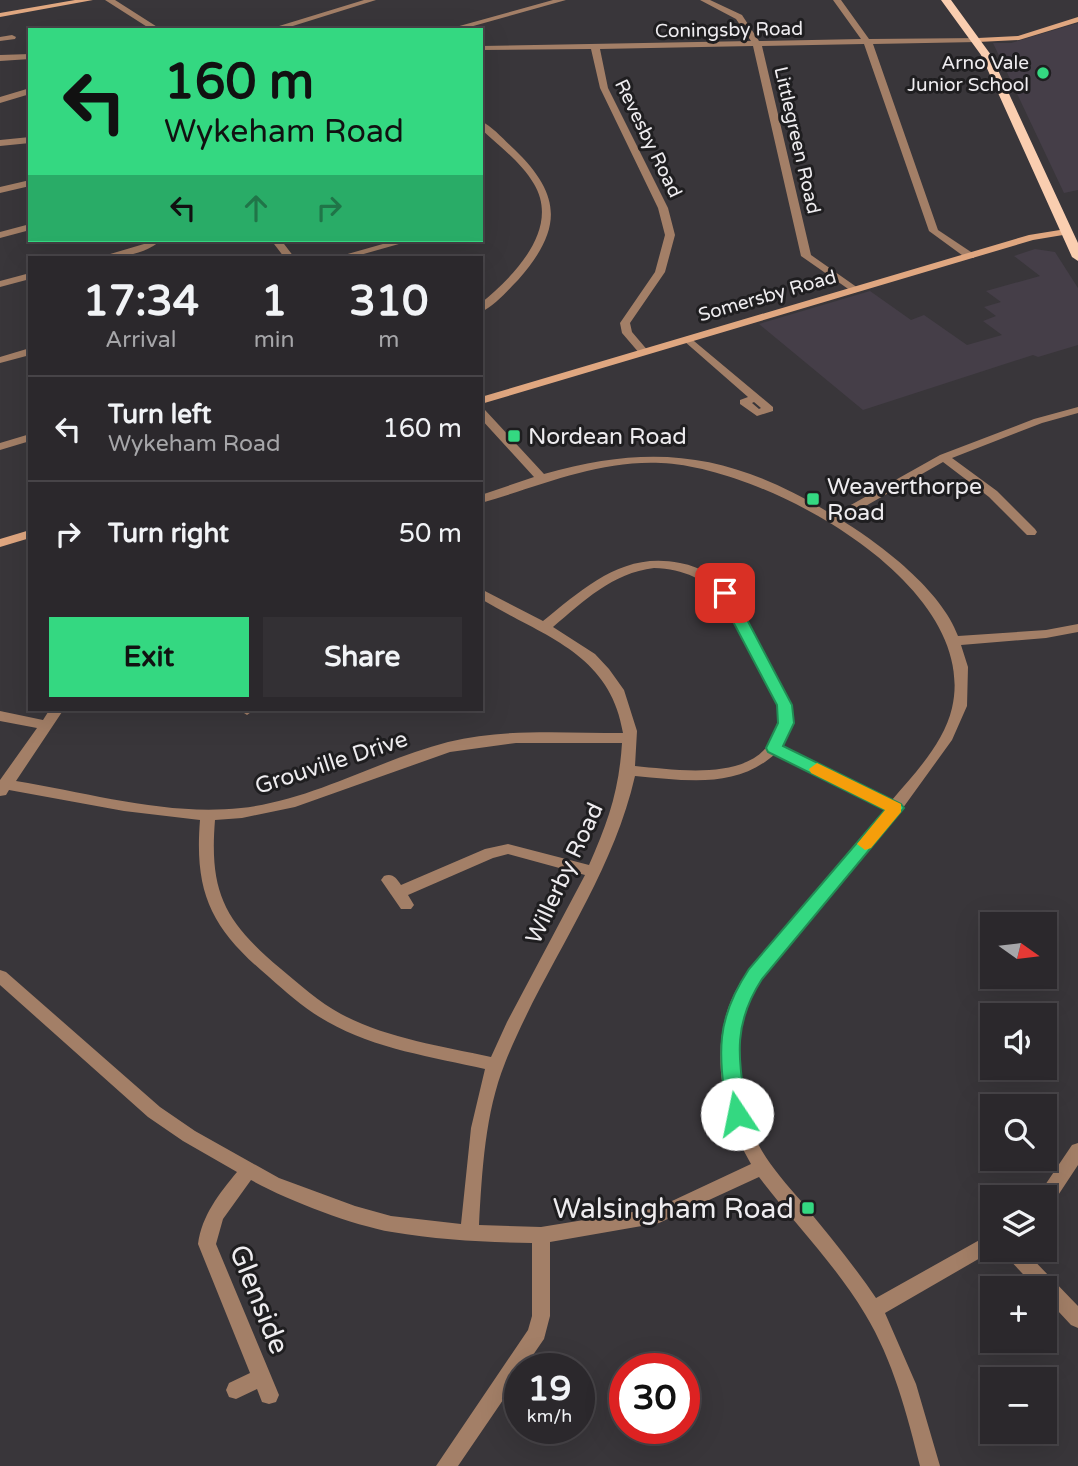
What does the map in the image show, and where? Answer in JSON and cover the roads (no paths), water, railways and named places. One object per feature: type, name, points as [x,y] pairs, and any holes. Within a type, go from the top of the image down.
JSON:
[{"type":"main road","points":[[946,0],[978,40],[1078,257]]},
{"type":"street","points":[[0,15],[89,0]]},
{"type":"street","points":[[109,0],[155,28]]},
{"type":"street","points":[[277,28],[372,0]]},
{"type":"street","points":[[457,28],[562,0]]},
{"type":"street","name":"Littlegreen Road","points":[[704,0],[741,19],[757,44],[805,253],[854,290]]},
{"type":"street","points":[[837,0],[868,43],[934,231],[970,256]]},
{"type":"street","points":[[978,40],[1019,38],[1078,19]]},
{"type":"street","points":[[0,39],[12,37]]},
{"type":"street","name":"Coningsby Road","points":[[483,48],[978,40]]},
{"type":"street","name":"Revesby Road","points":[[595,46],[604,88],[659,198],[669,229],[660,272],[625,323],[627,333],[644,352]]},
{"type":"street","points":[[0,58],[28,56]]},
{"type":"street","points":[[0,100],[28,92]]},
{"type":"street","points":[[483,126],[537,181],[542,189],[546,213],[531,256],[505,288],[483,307]]},
{"type":"street","points":[[0,143],[28,140]]},
{"type":"street","points":[[0,190],[28,183]]},
{"type":"street","points":[[0,235],[28,228]]},
{"type":"street","name":"Somersby Road","points":[[483,400],[1032,237],[1066,232]]},
{"type":"street","points":[[107,256],[153,242]]},
{"type":"street","points":[[278,242],[288,256]]},
{"type":"street","points":[[345,256],[400,242]]},
{"type":"street","points":[[0,284],[28,277]]},
{"type":"street","points":[[688,339],[756,398]]},
{"type":"street","points":[[0,360],[28,352]]},
{"type":"street","points":[[832,520],[944,457],[1078,410]]},
{"type":"street","points":[[483,414],[542,479]]},
{"type":"street","points":[[0,447],[28,438]]},
{"type":"street","points":[[944,457],[993,495],[1028,529],[1010,532]]},
{"type":"street","points":[[483,498],[576,469],[621,461],[648,459],[697,463],[736,472],[772,486],[872,546],[906,576],[935,609],[953,641],[963,676],[958,714],[932,760],[895,808],[755,974],[736,1009],[728,1051],[733,1096],[744,1132],[762,1167],[848,1273],[873,1310],[895,1360],[930,1466]]},
{"type":"street","points":[[0,543],[28,535]]},
{"type":"street","points":[[544,627],[625,570],[671,565],[702,575],[720,587],[731,601],[785,705],[786,723],[774,748],[750,765],[722,775],[630,771]]},
{"type":"street","name":"Willerby Road","points":[[469,1233],[484,1107],[496,1065],[593,872],[617,817],[630,771],[630,738],[623,702],[605,672],[576,645],[484,598]]},
{"type":"street","points":[[953,641],[1046,635],[1078,628]]},
{"type":"street","points":[[3,788],[56,711]]},
{"type":"street","points":[[0,716],[46,725]]},
{"type":"street","name":"Grouville Drive","points":[[3,788],[172,813],[242,813],[288,805],[437,750],[466,743],[630,738]]},
{"type":"street","points":[[774,748],[895,808]]},
{"type":"street","points":[[208,815],[204,848],[210,892],[227,928],[248,951],[311,1002],[341,1022],[425,1048],[496,1065]]},
{"type":"street","points":[[389,880],[402,899],[490,853],[508,849],[593,872]]},
{"type":"street","points":[[0,976],[154,1112],[249,1169],[299,1195],[391,1224],[469,1233],[541,1234],[624,1224],[659,1215],[762,1167]]},
{"type":"street","points":[[1055,1185],[1078,1150]]},
{"type":"street","name":"Glenside","points":[[236,1391],[265,1386],[207,1244],[218,1209],[249,1169]]},
{"type":"street","points":[[446,1466],[537,1333],[541,1316],[541,1234]]},
{"type":"street","points":[[873,1310],[980,1248]]},
{"type":"street","points":[[1024,1262],[1078,1319]]},
{"type":"place","name":"Arno Vale Junior School","points":[[1043,73]]},
{"type":"place","name":"Nordean Road","points":[[514,436]]},
{"type":"place","name":"Weaverthorpe Road","points":[[813,499]]},
{"type":"place","name":"Walsingham Road","points":[[808,1208]]}]
